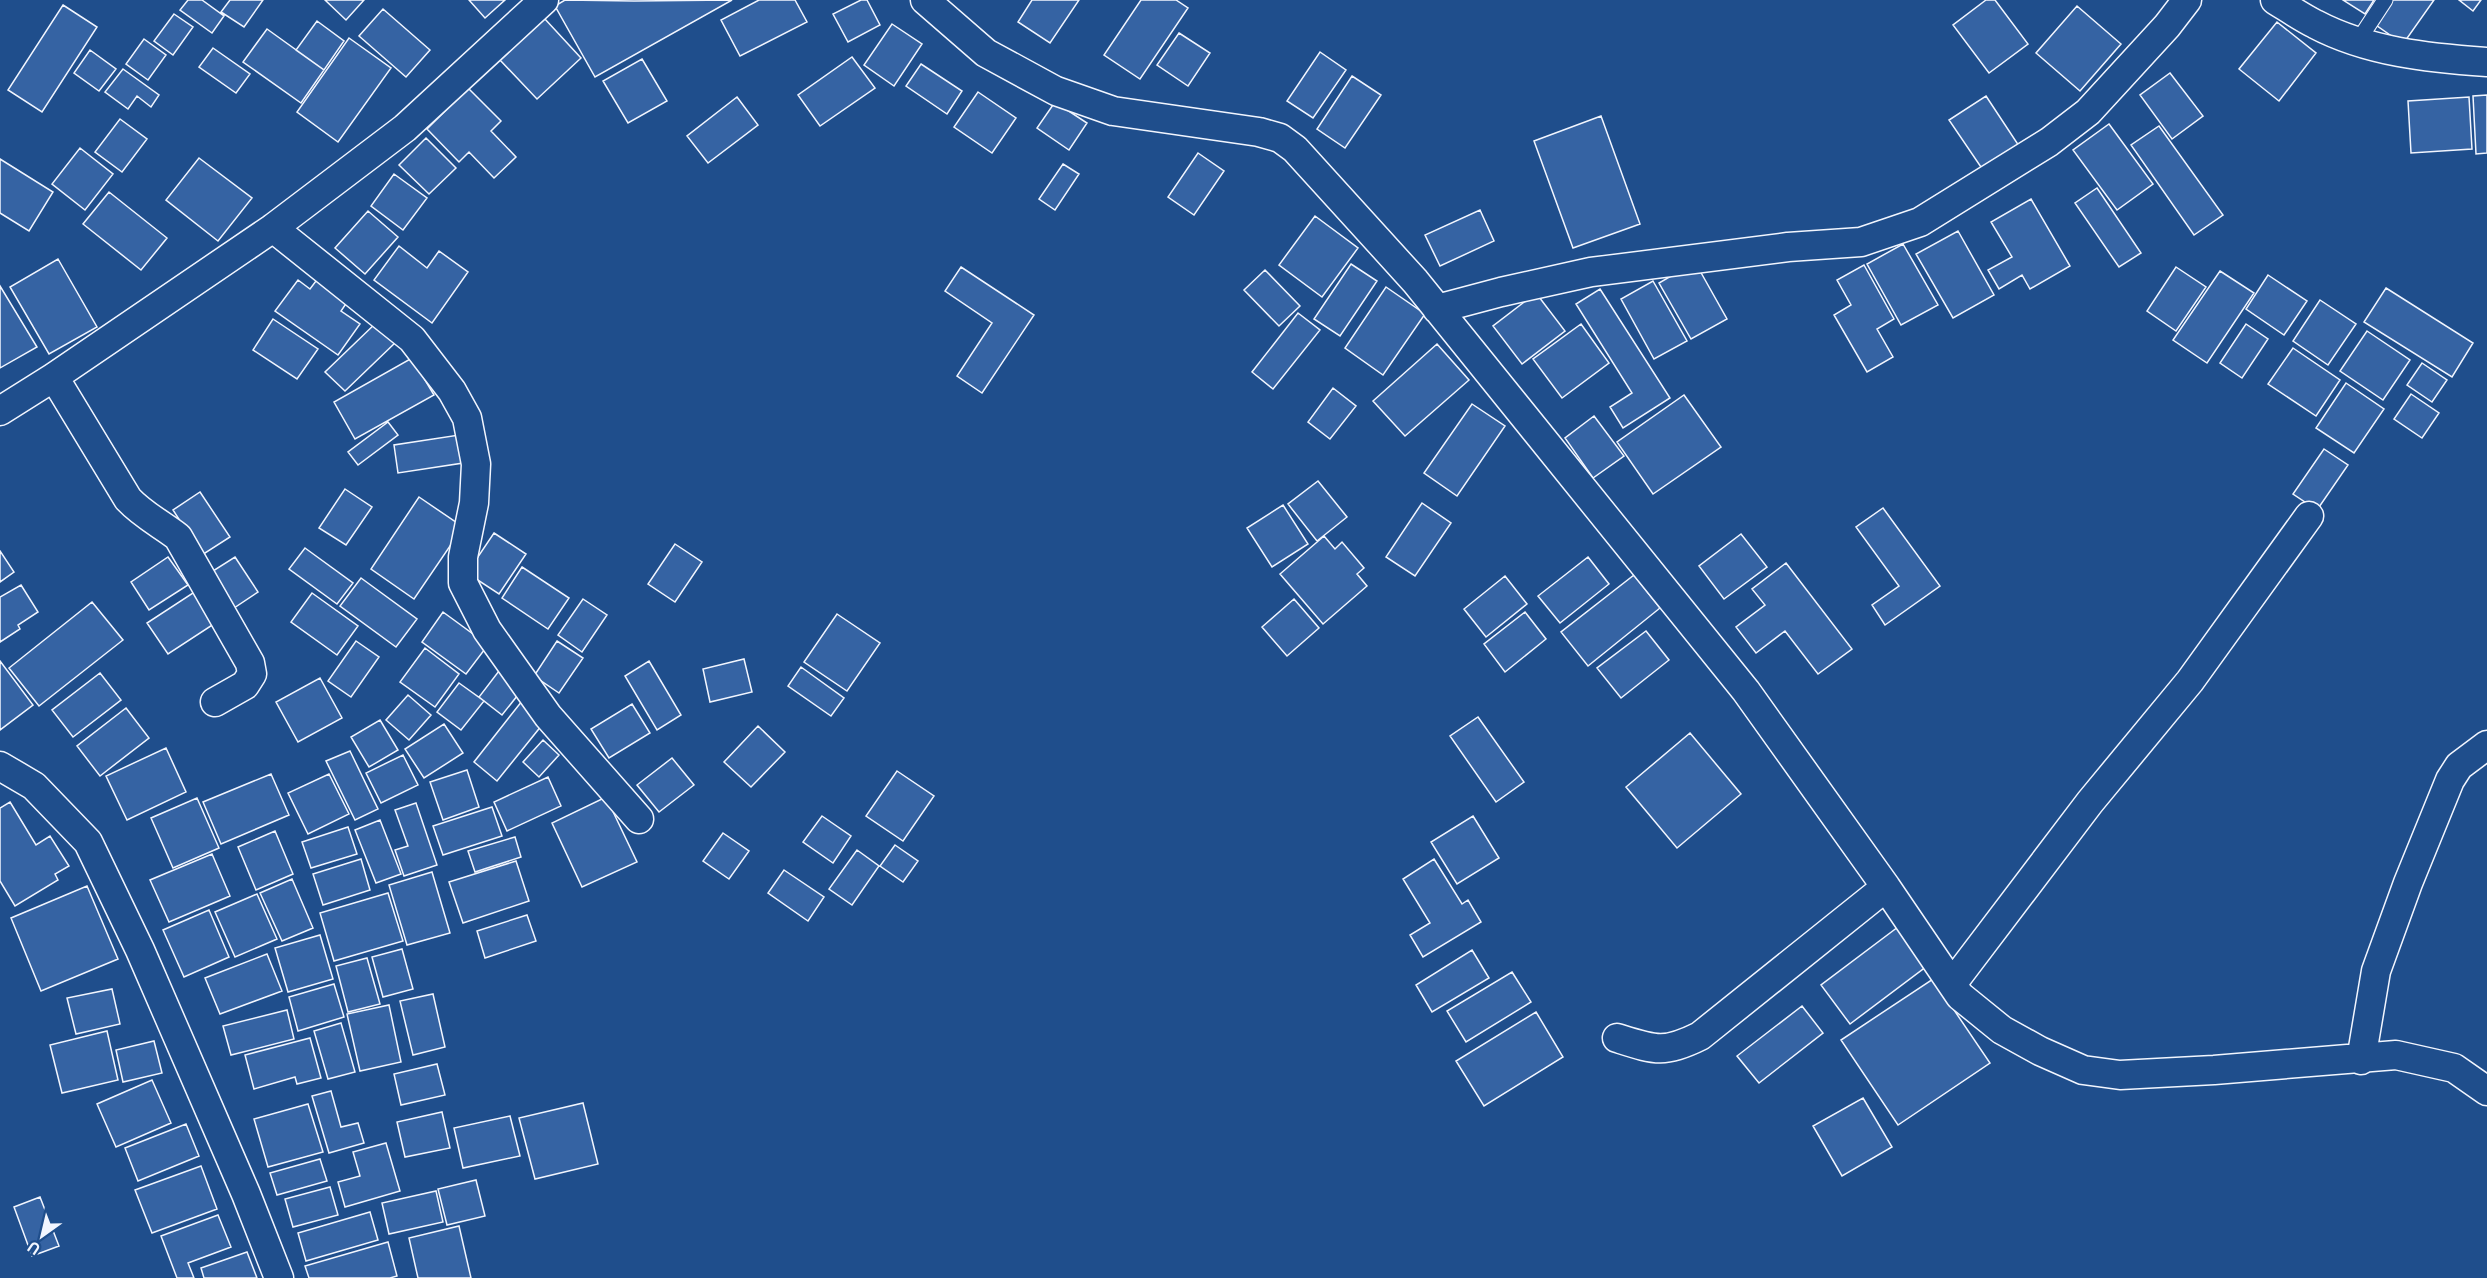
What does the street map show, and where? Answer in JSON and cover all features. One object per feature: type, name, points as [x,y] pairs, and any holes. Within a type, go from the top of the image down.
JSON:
[{"type":"street","points":[[0,411],[54,377],[273,228],[405,129],[544,0]]},
{"type":"street","points":[[925,0],[986,53],[1056,91],[1113,111],[1258,132],[1280,138],[1295,149],[1437,309],[1746,691],[1886,887],[1960,996],[2002,1030],[2040,1051],[2083,1070],[2120,1075],[2361,1060],[2396,1055],[2454,1068],[2487,1090]]},
{"type":"street","points":[[1437,309],[1591,272],[1788,246],[1861,243],[1920,222],[2049,142],[2088,112],[2168,26],[2187,0]]},
{"type":"street","points":[[2275,0],[2316,25],[2373,46],[2433,58],[2487,62]]},
{"type":"street","points":[[273,228],[412,339],[452,391],[467,418],[476,464],[474,503],[463,557],[463,583],[488,630],[548,716],[639,819]]},
{"type":"street","points":[[54,377],[128,499],[143,515],[178,537],[250,663],[252,674],[245,685],[215,702]]},
{"type":"street","points":[[1952,984],[2090,802],[2190,681],[2309,516]]},
{"type":"street","points":[[2361,1060],[2376,971],[2408,883],[2450,780],[2459,766],[2487,745]]},
{"type":"street","points":[[0,766],[34,786],[88,842],[140,950],[246,1194],[279,1278]]},
{"type":"street","points":[[1617,1038],[1660,1050],[1677,1048],[1700,1036],[1886,887]]},
{"type":"lane","points":[[2358,41],[2385,0]]},
{"type":"building","points":[[188,0],[202,0],[224,16],[212,33],[180,10]]},
{"type":"building","points":[[230,0],[263,0],[244,27],[221,12]]},
{"type":"building","points":[[325,0],[364,0],[346,20]]},
{"type":"building","points":[[469,0],[505,0],[485,18]]},
{"type":"building","points":[[565,0],[732,0],[595,77],[555,6]]},
{"type":"building","points":[[759,0],[795,0],[807,22],[740,56],[721,20]]},
{"type":"building","points":[[861,0],[867,0],[880,25],[848,42],[833,14]]},
{"type":"building","points":[[1032,0],[1079,0],[1050,43],[1018,22]]},
{"type":"building","points":[[1141,0],[1176,0],[1188,8],[1140,79],[1104,55]]},
{"type":"building","points":[[1986,0],[1995,0],[2028,44],[1989,73],[1953,25]]},
{"type":"building","points":[[2343,0],[2374,0],[2365,14]]},
{"type":"building","points":[[2389,0],[2434,0],[2403,44],[2373,23]]},
{"type":"building","points":[[2459,0],[2481,0],[2473,11]]},
{"type":"building","points":[[63,5],[97,27],[42,112],[8,90]]},
{"type":"building","points":[[2077,6],[2121,44],[2080,91],[2036,53]]},
{"type":"building","points":[[383,9],[430,50],[406,77],[359,36]]},
{"type":"building","points":[[174,14],[193,27],[173,55],[154,41]]},
{"type":"building","points":[[544,18],[581,58],[537,99],[500,60]]},
{"type":"building","points":[[317,21],[344,41],[324,70],[296,50]]},
{"type":"building","points":[[2277,22],[2316,53],[2279,101],[2239,69]]},
{"type":"building","points":[[892,24],[922,44],[894,86],[864,65]]},
{"type":"building","points":[[267,29],[324,70],[301,103],[243,62]]},
{"type":"building","points":[[1179,33],[1210,53],[1188,86],[1157,65]]},
{"type":"building","points":[[349,38],[391,68],[338,142],[297,112]]},
{"type":"building","points":[[144,39],[166,55],[148,80],[126,64]]},
{"type":"building","points":[[213,48],[250,74],[236,93],[199,67]]},
{"type":"building","points":[[90,50],[116,69],[99,91],[74,73]]},
{"type":"building","points":[[1320,52],[1346,70],[1313,118],[1287,101]]},
{"type":"building","points":[[852,57],[875,88],[820,126],[798,95]]},
{"type":"building","points":[[642,59],[667,101],[628,123],[603,81]]},
{"type":"building","points":[[921,64],[962,91],[947,114],[906,86]]},
{"type":"building","points":[[123,69],[159,95],[151,107],[137,96],[128,109],[105,92]]},
{"type":"building","points":[[2170,73],[2203,116],[2172,139],[2140,95]]},
{"type":"building","points":[[1352,76],[1381,95],[1345,148],[1317,129]]},
{"type":"building","points":[[468,88],[501,121],[491,131],[516,157],[494,178],[469,152],[459,162],[427,129]]},
{"type":"building","points":[[978,92],[1016,118],[992,153],[954,127]]},
{"type":"building","points":[[2487,95],[2487,153],[2476,154],[2473,96]]},
{"type":"building","points":[[1986,96],[2021,149],[1985,173],[1949,120]]},
{"type":"building","points":[[737,97],[758,125],[708,163],[687,136]]},
{"type":"building","points":[[2469,97],[2472,149],[2411,153],[2408,101]]},
{"type":"building","points":[[1055,102],[1087,123],[1069,150],[1037,128]]},
{"type":"building","points":[[1601,116],[1640,224],[1573,248],[1534,141]]},
{"type":"building","points":[[120,119],[147,139],[122,172],[95,152]]},
{"type":"building","points":[[2109,124],[2153,184],[2117,210],[2073,150]]},
{"type":"building","points":[[2159,126],[2223,215],[2194,235],[2131,145]]},
{"type":"building","points":[[426,138],[456,168],[429,194],[399,165]]},
{"type":"building","points":[[80,148],[113,174],[85,210],[52,184]]},
{"type":"building","points":[[1198,153],[1224,171],[1194,215],[1168,197]]},
{"type":"building","points":[[199,158],[252,198],[218,241],[166,200]]},
{"type":"building","points":[[0,159],[53,192],[29,231],[0,213]]},
{"type":"building","points":[[1063,164],[1079,174],[1055,210],[1039,199]]},
{"type":"building","points":[[394,174],[427,198],[403,230],[371,206]]},
{"type":"building","points":[[2097,188],[2141,253],[2119,267],[2075,203]]},
{"type":"building","points":[[109,192],[167,238],[141,270],[83,224]]},
{"type":"building","points":[[2031,199],[2070,266],[2030,289],[2022,275],[1999,289],[1988,270],[2012,257],[1991,222]]},
{"type":"building","points":[[1480,210],[1494,241],[1440,266],[1425,235]]},
{"type":"building","points":[[368,211],[398,237],[365,274],[335,248]]},
{"type":"building","points":[[1315,216],[1358,248],[1322,297],[1279,265]]},
{"type":"building","points":[[1958,231],[1994,295],[1953,318],[1916,254]]},
{"type":"building","points":[[1903,244],[1938,305],[1901,325],[1867,264]]},
{"type":"building","points":[[399,246],[427,268],[439,251],[468,272],[432,323],[374,280]]},
{"type":"building","points":[[58,259],[97,327],[49,354],[10,287]]},
{"type":"building","points":[[1695,262],[1727,319],[1691,339],[1659,283]]},
{"type":"building","points":[[1351,264],[1377,281],[1340,336],[1314,319]]},
{"type":"building","points":[[1864,265],[1894,319],[1877,329],[1893,357],[1867,372],[1834,315],[1851,305],[1837,280]]},
{"type":"building","points":[[961,267],[1034,315],[982,393],[957,376],[992,323],[945,291]]},
{"type":"building","points":[[2176,267],[2206,287],[2176,331],[2147,311]]},
{"type":"building","points":[[1265,270],[1300,306],[1279,326],[1244,290]]},
{"type":"building","points":[[2220,271],[2254,293],[2207,363],[2173,340]]},
{"type":"building","points":[[322,273],[352,295],[341,311],[360,324],[338,355],[275,311],[298,280],[310,289]]},
{"type":"building","points":[[2268,275],[2307,301],[2284,335],[2246,309]]},
{"type":"building","points":[[1653,281],[1687,341],[1654,359],[1621,299]]},
{"type":"building","points":[[0,286],[37,347],[0,368]]},
{"type":"building","points":[[1386,287],[1425,314],[1383,375],[1345,348]]},
{"type":"building","points":[[2386,288],[2473,343],[2452,377],[2364,322]]},
{"type":"building","points":[[1600,289],[1670,398],[1623,428],[1610,407],[1632,393],[1576,304]]},
{"type":"building","points":[[1536,293],[1565,331],[1522,364],[1493,326]]},
{"type":"building","points":[[2320,300],[2356,324],[2328,365],[2293,341]]},
{"type":"building","points":[[1298,313],[1320,330],[1273,389],[1252,372]]},
{"type":"building","points":[[273,319],[318,349],[297,379],[253,350]]},
{"type":"building","points":[[378,321],[397,341],[345,391],[325,372]]},
{"type":"building","points":[[1581,324],[1609,363],[1562,398],[1533,359]]},
{"type":"building","points":[[2246,324],[2268,339],[2242,378],[2220,363]]},
{"type":"building","points":[[2367,331],[2410,360],[2383,400],[2340,371]]},
{"type":"building","points":[[1437,344],[1469,380],[1405,436],[1373,401]]},
{"type":"building","points":[[2293,348],[2340,380],[2316,416],[2268,384]]},
{"type":"building","points":[[412,358],[434,395],[355,439],[334,402]]},
{"type":"building","points":[[2422,363],[2447,380],[2432,402],[2407,385]]},
{"type":"building","points":[[2346,383],[2384,409],[2354,453],[2316,428]]},
{"type":"building","points":[[1333,388],[1356,406],[1330,439],[1308,422]]},
{"type":"building","points":[[2411,394],[2439,413],[2422,438],[2394,419]]},
{"type":"building","points":[[1684,395],[1721,447],[1653,494],[1617,442]]},
{"type":"building","points":[[1472,404],[1505,426],[1457,496],[1424,473]]},
{"type":"building","points":[[1594,416],[1624,456],[1593,478],[1565,438]]},
{"type":"building","points":[[388,422],[398,435],[358,465],[348,452]]},
{"type":"building","points":[[459,435],[463,463],[398,473],[394,445]]},
{"type":"building","points":[[2324,449],[2348,465],[2317,510],[2293,494]]},
{"type":"building","points":[[1318,481],[1347,517],[1317,541],[1288,504]]},
{"type":"building","points":[[345,489],[372,507],[346,545],[319,528]]},
{"type":"building","points":[[200,492],[230,537],[202,555],[173,510]]},
{"type":"building","points":[[419,497],[463,527],[414,599],[371,569]]},
{"type":"building","points":[[1422,503],[1451,523],[1415,576],[1386,557]]},
{"type":"building","points":[[1283,505],[1308,544],[1272,567],[1247,528]]},
{"type":"building","points":[[1883,508],[1940,586],[1885,625],[1872,605],[1899,586],[1856,527]]},
{"type":"building","points":[[494,533],[526,554],[499,594],[467,573]]},
{"type":"building","points":[[1741,534],[1767,567],[1724,599],[1699,566]]},
{"type":"building","points":[[1324,536],[1335,549],[1342,542],[1364,568],[1357,574],[1367,586],[1323,624],[1280,574]]},
{"type":"building","points":[[675,544],[702,562],[675,602],[648,584]]},
{"type":"building","points":[[305,548],[353,583],[337,604],[289,569]]},
{"type":"building","points":[[0,551],[14,572],[0,582]]},
{"type":"building","points":[[168,557],[188,585],[149,610],[131,582]]},
{"type":"building","points":[[235,557],[258,592],[228,612],[205,576]]},
{"type":"building","points":[[1588,557],[1609,584],[1560,623],[1538,596]]},
{"type":"building","points":[[1786,563],[1852,649],[1818,674],[1785,631],[1756,653],[1736,627],[1765,605],[1752,589]]},
{"type":"building","points":[[522,567],[569,598],[548,629],[502,598]]},
{"type":"building","points":[[1634,575],[1660,608],[1588,666],[1561,632]]},
{"type":"building","points":[[1505,576],[1527,604],[1486,637],[1464,609]]},
{"type":"building","points":[[361,578],[417,619],[396,647],[340,606]]},
{"type":"building","points":[[21,585],[38,612],[18,625],[20,629],[0,642],[0,597]]},
{"type":"building","points":[[199,589],[220,620],[168,654],[147,623]]},
{"type":"building","points":[[312,593],[358,626],[337,655],[291,622]]},
{"type":"building","points":[[583,599],[607,615],[582,652],[558,635]]},
{"type":"building","points":[[1294,599],[1319,628],[1287,656],[1262,627]]},
{"type":"building","points":[[92,602],[123,640],[39,706],[9,668]]},
{"type":"building","points":[[443,612],[488,645],[466,674],[422,642]]},
{"type":"building","points":[[1525,612],[1546,639],[1505,672],[1484,644]]},
{"type":"building","points":[[837,614],[880,643],[847,691],[804,662]]},
{"type":"building","points":[[1646,631],[1669,660],[1621,698],[1597,668]]},
{"type":"building","points":[[356,641],[379,657],[351,697],[328,681]]},
{"type":"building","points":[[557,641],[583,658],[559,693],[534,676]]},
{"type":"building","points":[[425,648],[459,674],[435,707],[400,682]]},
{"type":"building","points":[[744,659],[752,692],[710,702],[703,669]]},
{"type":"building","points":[[0,661],[33,705],[0,730]]},
{"type":"building","points":[[649,661],[681,715],[657,730],[625,676]]},
{"type":"building","points":[[502,667],[525,686],[502,715],[479,697]]},
{"type":"building","points":[[801,667],[844,698],[831,716],[788,686]]},
{"type":"building","points":[[100,673],[121,700],[73,737],[52,710]]},
{"type":"building","points":[[320,678],[342,718],[298,742],[276,702]]},
{"type":"building","points":[[459,683],[484,701],[461,730],[437,712]]},
{"type":"building","points":[[408,695],[431,715],[409,740],[386,720]]},
{"type":"building","points":[[522,701],[546,720],[497,781],[474,762]]},
{"type":"building","points":[[632,704],[650,733],[609,758],[591,729]]},
{"type":"building","points":[[126,708],[149,738],[100,776],[77,746]]},
{"type":"building","points":[[1478,717],[1524,782],[1496,802],[1450,736]]},
{"type":"building","points":[[380,720],[398,750],[369,767],[351,737]]},
{"type":"building","points":[[444,724],[463,753],[424,778],[405,749]]},
{"type":"building","points":[[758,726],[785,752],[751,787],[724,762]]},
{"type":"building","points":[[1690,733],[1741,794],[1677,848],[1626,787]]},
{"type":"building","points":[[543,740],[559,755],[539,777],[523,762]]},
{"type":"building","points":[[166,748],[186,792],[127,820],[106,776]]},
{"type":"building","points":[[350,751],[378,809],[355,820],[326,761]]},
{"type":"building","points":[[403,755],[418,785],[381,803],[366,773]]},
{"type":"building","points":[[672,758],[694,785],[659,812],[637,785]]},
{"type":"building","points":[[467,770],[479,807],[443,820],[430,782]]},
{"type":"building","points":[[897,771],[934,796],[903,841],[866,816]]},
{"type":"building","points":[[271,774],[289,815],[221,844],[203,802]]},
{"type":"building","points":[[329,774],[349,814],[308,834],[288,793]]},
{"type":"building","points":[[548,777],[561,806],[507,831],[494,802]]},
{"type":"building","points":[[606,797],[637,862],[582,887],[552,823]]},
{"type":"building","points":[[197,798],[219,848],[173,868],[151,818]]},
{"type":"building","points":[[10,802],[36,845],[50,836],[69,866],[55,874],[58,880],[15,906],[0,881],[0,808]]},
{"type":"building","points":[[416,803],[437,865],[404,876],[395,850],[408,846],[395,810]]},
{"type":"building","points":[[492,807],[502,836],[443,855],[433,826]]},
{"type":"building","points":[[822,816],[851,836],[833,863],[803,842]]},
{"type":"building","points":[[1473,816],[1499,858],[1457,884],[1431,842]]},
{"type":"building","points":[[380,820],[401,874],[376,883],[355,830]]},
{"type":"building","points":[[348,827],[357,854],[311,868],[302,842]]},
{"type":"building","points":[[275,831],[293,874],[256,890],[238,847]]},
{"type":"building","points":[[723,833],[749,851],[729,879],[703,861]]},
{"type":"building","points":[[515,837],[521,857],[475,872],[468,851]]},
{"type":"building","points":[[895,845],[918,861],[903,882],[880,866]]},
{"type":"building","points":[[857,850],[879,866],[852,905],[829,889]]},
{"type":"building","points":[[212,854],[230,896],[169,922],[150,880]]},
{"type":"building","points":[[361,859],[370,890],[323,905],[313,874]]},
{"type":"building","points":[[1434,859],[1462,904],[1468,900],[1481,922],[1423,957],[1410,935],[1430,923],[1403,879]]},
{"type":"building","points":[[516,861],[529,901],[463,923],[449,882]]},
{"type":"building","points":[[784,870],[824,897],[808,921],[768,893]]},
{"type":"building","points":[[432,872],[450,933],[407,945],[389,885]]},
{"type":"building","points":[[292,879],[313,928],[282,941],[260,893]]},
{"type":"building","points":[[87,886],[118,959],[41,991],[11,918]]},
{"type":"building","points":[[388,893],[403,941],[334,961],[320,913]]},
{"type":"building","points":[[257,894],[277,939],[235,957],[215,912]]},
{"type":"building","points":[[209,910],[229,957],[184,977],[163,930]]},
{"type":"building","points":[[527,915],[536,941],[485,958],[477,931]]},
{"type":"building","points":[[1898,927],[1927,966],[1850,1024],[1821,985]]},
{"type":"building","points":[[320,935],[333,979],[288,992],[275,948]]},
{"type":"building","points":[[402,949],[413,989],[383,997],[372,957]]},
{"type":"building","points":[[1472,950],[1489,978],[1432,1012],[1416,985]]},
{"type":"building","points":[[267,954],[282,991],[220,1014],[205,978]]},
{"type":"building","points":[[367,958],[380,1004],[348,1012],[336,966]]},
{"type":"building","points":[[1512,972],[1531,1002],[1466,1042],[1447,1011]]},
{"type":"building","points":[[1933,979],[1990,1063],[1898,1125],[1841,1040]]},
{"type":"building","points":[[334,984],[344,1017],[298,1031],[289,997]]},
{"type":"building","points":[[112,989],[120,1024],[76,1034],[67,998]]},
{"type":"building","points":[[433,994],[445,1047],[413,1055],[400,1001]]},
{"type":"building","points":[[389,1005],[401,1062],[360,1071],[347,1014]]},
{"type":"building","points":[[1802,1006],[1823,1033],[1759,1083],[1737,1056]]},
{"type":"building","points":[[287,1010],[294,1039],[231,1055],[223,1026]]},
{"type":"building","points":[[1536,1012],[1563,1057],[1484,1106],[1456,1061]]},
{"type":"building","points":[[341,1023],[355,1072],[328,1079],[314,1031]]},
{"type":"building","points":[[107,1031],[118,1080],[62,1093],[50,1045]]},
{"type":"building","points":[[310,1038],[321,1078],[297,1084],[295,1077],[254,1089],[245,1055]]},
{"type":"building","points":[[154,1041],[162,1073],[123,1082],[116,1050]]},
{"type":"building","points":[[437,1064],[445,1095],[401,1105],[394,1074]]},
{"type":"building","points":[[152,1080],[171,1123],[116,1147],[97,1104]]},
{"type":"building","points":[[331,1091],[341,1127],[358,1123],[364,1143],[329,1153],[312,1096]]},
{"type":"building","points":[[1863,1098],[1892,1147],[1842,1176],[1813,1126]]},
{"type":"building","points":[[583,1103],[598,1164],[535,1179],[519,1118]]},
{"type":"building","points":[[308,1104],[323,1152],[268,1167],[254,1119]]},
{"type":"building","points":[[442,1112],[450,1148],[405,1157],[397,1122]]},
{"type":"building","points":[[510,1116],[520,1156],[463,1168],[454,1128]]},
{"type":"building","points":[[186,1124],[199,1156],[138,1181],[125,1148]]},
{"type":"building","points":[[386,1143],[400,1191],[345,1207],[338,1182],[360,1176],[353,1152]]},
{"type":"building","points":[[320,1159],[327,1181],[277,1195],[270,1173]]},
{"type":"building","points":[[201,1166],[217,1209],[152,1233],[135,1190]]},
{"type":"building","points":[[476,1180],[485,1216],[447,1225],[438,1189]]},
{"type":"building","points":[[330,1187],[338,1215],[293,1227],[285,1199]]},
{"type":"building","points":[[436,1191],[443,1222],[389,1234],[382,1203]]},
{"type":"building","points":[[40,1197],[59,1246],[32,1256],[14,1207]]},
{"type":"building","points":[[370,1212],[378,1240],[306,1261],[298,1233]]},
{"type":"building","points":[[218,1215],[231,1247],[188,1263],[194,1278],[177,1278],[161,1236]]},
{"type":"building","points":[[459,1226],[471,1278],[418,1278],[409,1238]]},
{"type":"building","points":[[388,1242],[397,1276],[390,1278],[309,1278],[305,1266]]},
{"type":"building","points":[[247,1252],[257,1278],[204,1278],[201,1268]]}]
